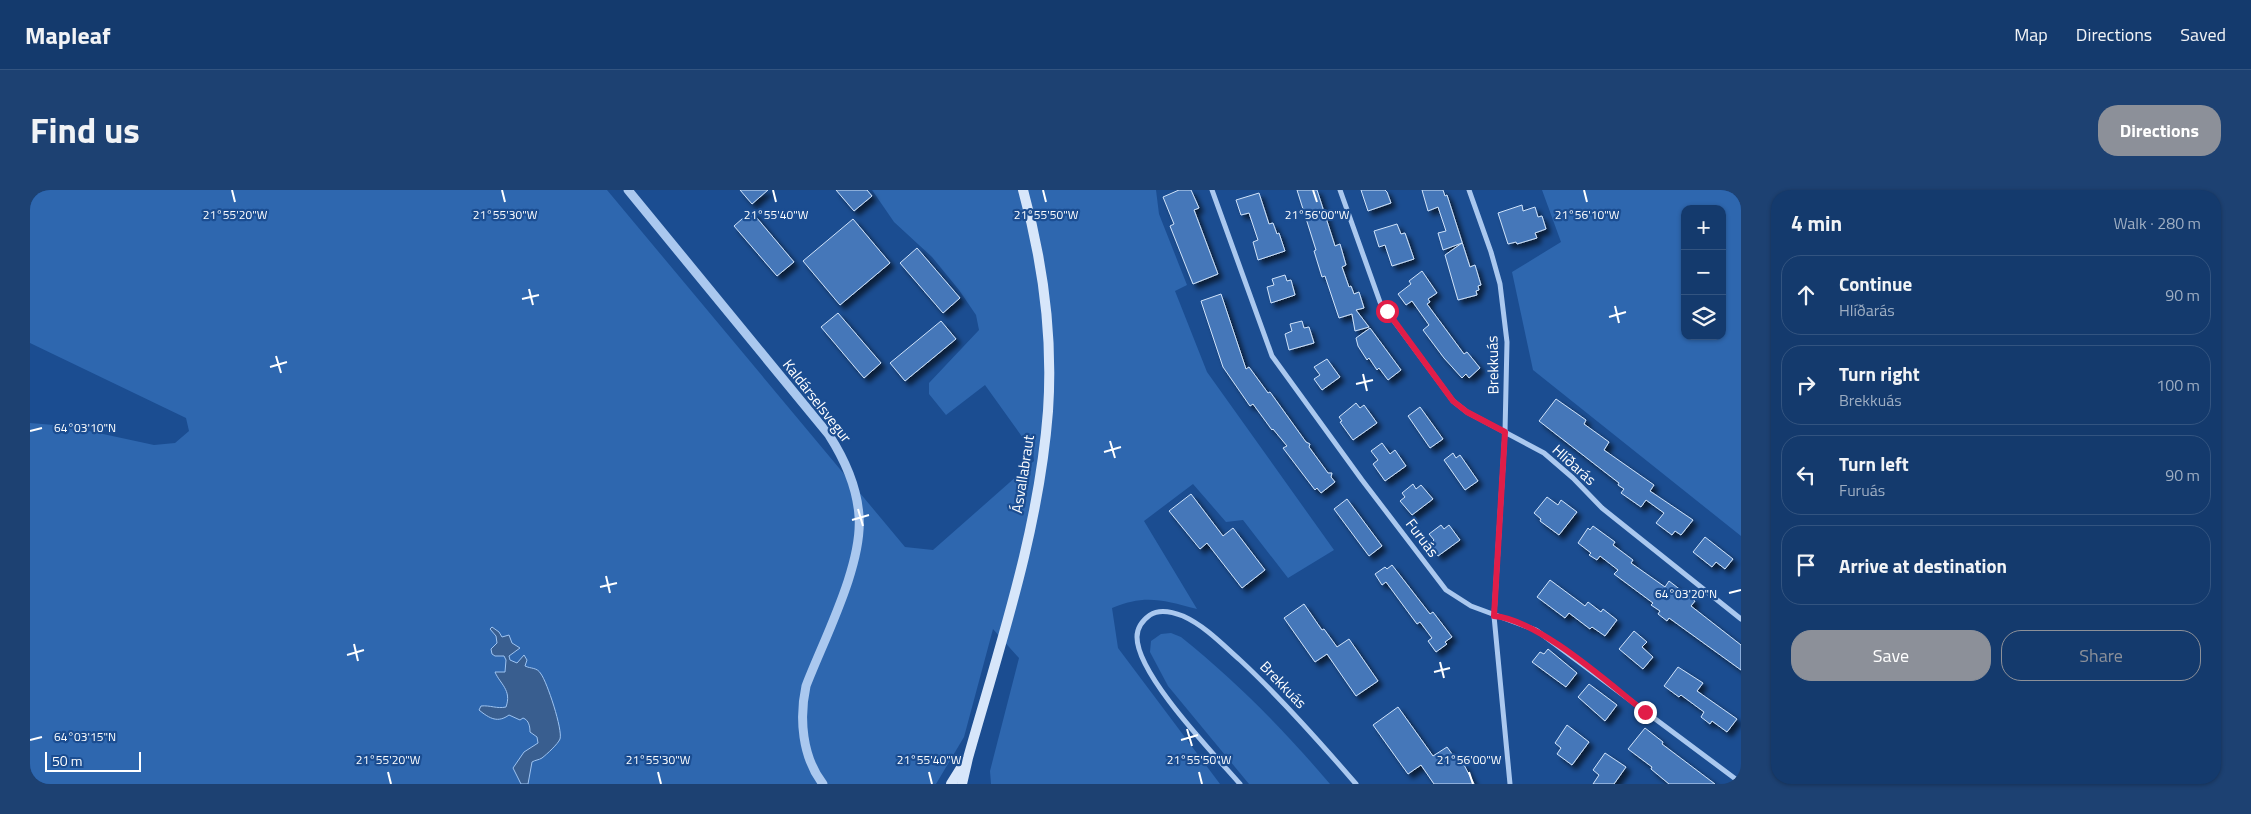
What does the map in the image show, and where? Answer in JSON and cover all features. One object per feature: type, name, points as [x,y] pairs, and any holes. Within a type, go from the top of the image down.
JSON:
[{"type":"main road","name":"Ásvallabraut","points":[[962,784],[1027,543],[1042,464],[1048,411],[1048,328],[1035,236],[1023,190]]},
{"type":"main road","name":"Ásvallabraut","points":[[951,784],[968,758]]},
{"type":"street","name":"Kaldárselsvegur","points":[[628,190],[829,435],[844,458],[851,476],[859,516],[859,537],[855,560],[806,686],[802,703],[802,725],[805,745],[813,766],[823,784]]},
{"type":"street","name":"Furuás","points":[[1212,190],[1263,335],[1280,370],[1446,590],[1461,601],[1494,616],[1504,617],[1536,630],[1741,783]]},
{"type":"street","name":"Hlíðarás","points":[[1340,190],[1380,302],[1453,401],[1467,412],[1544,453],[1602,508],[1741,619]]},
{"type":"street","name":"Brekkuás","points":[[1469,190],[1500,284],[1507,342],[1505,432],[1494,616],[1510,784]]},
{"type":"street","name":"Brekkuás","points":[[1240,784],[1193,729],[1147,668],[1139,648],[1138,631],[1152,613],[1161,611],[1177,614],[1216,638],[1259,677],[1321,743],[1356,784]]},
{"type":"shaded area","points":[[30,190],[607,190],[905,547],[933,550],[1034,461],[1033,452],[985,385],[946,415],[929,394],[929,383],[979,330],[976,315],[959,290],[932,257],[894,222],[872,190],[1156,190],[1159,214],[1187,285],[1175,291],[1207,372],[1334,550],[1288,578],[1243,520],[1226,522],[1193,484],[1144,521],[1197,609],[1154,600],[1134,601],[1112,608],[1118,648],[1220,784],[991,784],[990,771],[1019,658],[993,629],[964,737],[936,784],[30,784],[30,423],[66,426],[154,445],[175,443],[189,431],[186,418],[30,343]]},
{"type":"shaded area","points":[[1542,190],[1741,190],[1741,536],[1533,370],[1512,272],[1561,242]]},
{"type":"shaded area","points":[[492,627],[502,637],[509,635],[512,643],[520,648],[509,656],[510,660],[517,663],[524,655],[527,660],[525,666],[536,669],[541,674],[557,717],[560,739],[542,758],[532,762],[528,784],[521,784],[513,768],[524,752],[538,743],[537,737],[530,732],[528,722],[523,718],[520,720],[509,715],[501,719],[494,719],[479,710],[481,706],[506,707],[508,696],[495,672],[505,672],[506,660],[504,656],[492,654],[491,649],[497,643],[496,636],[490,629]]},
{"type":"shaded area","points":[[1171,633],[1181,637],[1240,689],[1295,744],[1330,784],[1249,784],[1168,686],[1150,652],[1151,641],[1161,634]]},
{"type":"building","points":[[740,190],[768,190],[752,204]]},
{"type":"building","points":[[836,190],[867,190],[872,196],[854,211]]},
{"type":"building","points":[[1179,190],[1191,190],[1199,208],[1194,210],[1218,274],[1193,284],[1170,226],[1174,224],[1163,197]]},
{"type":"building","points":[[1297,190],[1317,190],[1335,246],[1340,244],[1346,265],[1342,267],[1349,287],[1351,286],[1354,294],[1359,292],[1364,308],[1356,310],[1369,327],[1355,331],[1352,314],[1339,318],[1325,276],[1322,277],[1314,251],[1316,250]]},
{"type":"building","points":[[1361,190],[1385,190],[1391,203],[1368,211]]},
{"type":"building","points":[[1422,190],[1443,190],[1445,196],[1447,195],[1470,267],[1475,265],[1481,285],[1478,286],[1479,290],[1476,291],[1477,295],[1458,300],[1445,255],[1462,243],[1443,250],[1438,233],[1446,231],[1438,207],[1428,211]]},
{"type":"building","points":[[1259,193],[1269,224],[1273,223],[1277,234],[1279,233],[1285,251],[1258,260],[1253,242],[1258,240],[1249,213],[1241,215],[1236,200]]},
{"type":"building","points":[[1522,205],[1523,211],[1535,207],[1538,217],[1542,216],[1546,229],[1535,233],[1537,238],[1517,244],[1516,242],[1508,244],[1498,213]]},
{"type":"building","points":[[751,211],[794,262],[777,276],[734,226]]},
{"type":"building","points":[[853,219],[890,263],[840,305],[803,261]]},
{"type":"building","points":[[1397,224],[1401,234],[1405,233],[1414,259],[1392,266],[1385,245],[1379,247],[1374,231]]},
{"type":"building","points":[[917,248],[960,298],[943,313],[900,263]]},
{"type":"building","points":[[1422,271],[1437,293],[1428,299],[1430,302],[1427,304],[1464,354],[1467,352],[1480,368],[1469,378],[1466,374],[1462,378],[1444,358],[1423,330],[1429,325],[1412,301],[1406,305],[1398,294],[1411,284],[1409,281]]},
{"type":"building","points":[[1285,275],[1287,281],[1291,280],[1295,295],[1271,303],[1267,287],[1274,285],[1272,279]]},
{"type":"building","points":[[1221,294],[1246,369],[1249,367],[1268,393],[1270,392],[1306,442],[1310,444],[1309,447],[1328,473],[1332,473],[1331,477],[1335,482],[1321,493],[1317,488],[1315,490],[1283,448],[1287,446],[1272,430],[1253,404],[1250,406],[1223,367],[1201,301]]},
{"type":"building","points":[[838,313],[881,363],[864,378],[821,327]]},
{"type":"building","points":[[941,321],[956,339],[905,381],[890,363]]},
{"type":"building","points":[[1302,321],[1304,328],[1309,327],[1314,343],[1289,350],[1285,334],[1292,331],[1290,324]]},
{"type":"building","points":[[1370,328],[1401,370],[1388,380],[1379,368],[1377,370],[1369,358],[1367,360],[1358,346],[1356,338]]},
{"type":"building","points":[[1327,359],[1340,377],[1322,390],[1314,379],[1320,375],[1314,367]]},
{"type":"building","points":[[1556,399],[1586,420],[1584,424],[1609,442],[1604,450],[1654,485],[1650,491],[1693,520],[1681,535],[1675,531],[1672,535],[1656,523],[1664,513],[1646,500],[1641,507],[1621,493],[1624,489],[1618,485],[1619,483],[1539,421]]},
{"type":"building","points":[[1356,403],[1360,408],[1364,405],[1377,423],[1353,440],[1340,422],[1342,421],[1339,417]]},
{"type":"building","points":[[1420,407],[1443,439],[1430,448],[1408,416]]},
{"type":"building","points":[[1382,443],[1390,454],[1395,450],[1406,466],[1385,481],[1373,464],[1378,460],[1371,451]]},
{"type":"building","points":[[1453,453],[1456,458],[1460,455],[1478,481],[1465,490],[1444,460]]},
{"type":"building","points":[[1413,484],[1416,489],[1421,485],[1433,499],[1412,515],[1400,501],[1405,497],[1402,493]]},
{"type":"building","points":[[1191,494],[1223,536],[1233,528],[1265,570],[1242,588],[1207,543],[1200,549],[1169,511]]},
{"type":"building","points":[[1547,497],[1558,505],[1561,500],[1577,512],[1559,535],[1540,521],[1541,519],[1534,513]]},
{"type":"building","points":[[1347,499],[1382,546],[1369,556],[1334,509]]},
{"type":"building","points":[[1441,525],[1444,529],[1449,525],[1460,540],[1438,556],[1430,544],[1434,540],[1429,534]]},
{"type":"building","points":[[1593,526],[1615,542],[1613,545],[1633,560],[1631,563],[1665,587],[1669,581],[1695,601],[1691,606],[1741,645],[1741,670],[1669,618],[1667,621],[1658,614],[1660,611],[1651,605],[1653,603],[1614,574],[1618,570],[1600,556],[1597,560],[1589,555],[1591,553],[1578,543],[1588,528],[1590,530]]},
{"type":"building","points":[[1705,537],[1733,559],[1725,569],[1716,562],[1712,567],[1693,552]]},
{"type":"building","points":[[1392,565],[1430,614],[1433,612],[1452,637],[1445,642],[1447,644],[1436,652],[1428,641],[1432,638],[1420,622],[1417,624],[1386,582],[1382,585],[1375,574],[1385,567],[1387,569]]},
{"type":"building","points":[[1550,580],[1585,606],[1588,602],[1601,612],[1603,609],[1617,620],[1605,636],[1592,627],[1590,629],[1569,613],[1565,618],[1537,597]]},
{"type":"building","points":[[1304,604],[1322,630],[1324,629],[1337,647],[1349,639],[1378,681],[1356,696],[1327,654],[1315,662],[1284,618]]},
{"type":"building","points":[[1634,631],[1647,642],[1642,647],[1653,657],[1643,669],[1619,649]]},
{"type":"building","points":[[1548,649],[1577,673],[1566,687],[1532,662],[1540,652],[1544,654]]},
{"type":"building","points":[[1678,667],[1703,683],[1697,691],[1737,719],[1727,732],[1712,721],[1710,724],[1701,717],[1704,712],[1681,695],[1679,697],[1664,686]]},
{"type":"building","points":[[1589,684],[1617,705],[1605,721],[1578,697]]},
{"type":"building","points":[[1398,707],[1433,756],[1447,747],[1460,765],[1463,763],[1474,784],[1434,784],[1421,765],[1408,774],[1373,725]]},
{"type":"building","points":[[1567,725],[1589,742],[1572,765],[1557,754],[1561,748],[1555,743]]},
{"type":"building","points":[[1645,728],[1663,742],[1662,744],[1715,784],[1669,784],[1651,769],[1652,767],[1628,749]]},
{"type":"building","points":[[1605,753],[1626,767],[1614,784],[1593,784],[1599,775],[1593,770]]},
{"type":"route","points":[[1387,311],[1453,401],[1467,412],[1505,432],[1494,616],[1504,617],[1536,630],[1645,712]]}]
